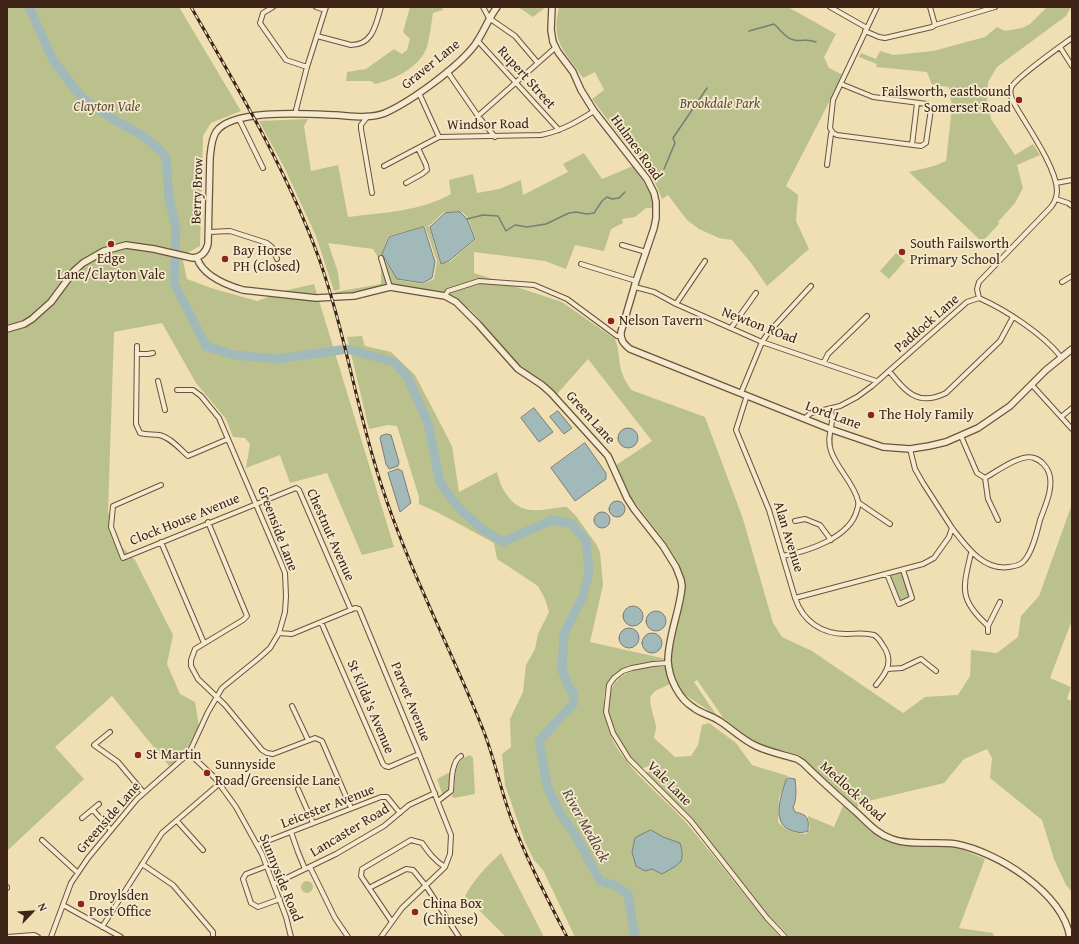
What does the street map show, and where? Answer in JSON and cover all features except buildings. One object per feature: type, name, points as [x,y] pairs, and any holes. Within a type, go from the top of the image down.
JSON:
[{"type":"street","points":[[273,7],[264,13],[260,24],[286,60],[307,67]]},
{"type":"street","points":[[296,113],[307,67],[326,9],[316,7]]},
{"type":"street","points":[[317,36],[351,45],[366,42],[373,34],[381,7]]},
{"type":"street","points":[[483,7],[489,18],[515,36],[537,62]]},
{"type":"street","name":"Graver Lane","points":[[368,116],[384,113],[419,93],[447,71],[469,51],[497,7]]},
{"type":"street","name":"Hulmes Road","points":[[552,7],[551,30],[556,47],[573,72],[594,111],[647,179],[654,193],[656,202],[656,218],[624,320],[621,336]]},
{"type":"street","points":[[830,7],[879,38],[885,38],[932,27],[986,8],[995,7]]},
{"type":"street","points":[[841,84],[873,97],[926,104],[931,109],[926,143],[921,146],[837,135],[833,133],[830,128],[833,100],[877,7]]},
{"type":"street","points":[[930,7],[935,25]]},
{"type":"street","points":[[979,298],[977,289],[979,282],[1051,207],[1056,198],[1056,183],[1042,153],[1011,98],[1011,89],[1018,79],[1072,38]]},
{"type":"street","name":"Rupert Street","points":[[477,40],[559,130]]},
{"type":"street","points":[[478,116],[516,83],[537,62],[556,47]]},
{"type":"street","points":[[1060,47],[1072,66]]},
{"type":"street","points":[[447,71],[478,116],[495,137]]},
{"type":"street","points":[[419,93],[439,137]]},
{"type":"street","points":[[912,145],[917,103]]},
{"type":"street","name":"Windsor Road","points":[[384,166],[439,137],[541,135],[569,126],[594,111]]},
{"type":"street","name":"Berry Brow","points":[[197,258],[204,254],[207,249],[210,158],[213,139],[216,133],[224,125],[240,119],[258,116],[296,113],[368,116]]},
{"type":"street","points":[[368,116],[361,129],[372,193]]},
{"type":"street","points":[[240,119],[263,168]]},
{"type":"street","points":[[827,165],[831,134],[833,133]]},
{"type":"street","points":[[406,183],[427,170],[418,148]]},
{"type":"street","points":[[1056,183],[1072,180]]},
{"type":"street","points":[[1056,198],[1072,206]]},
{"type":"street","points":[[208,232],[230,231],[266,244],[272,247],[278,259]]},
{"type":"street","points":[[7,329],[24,324],[32,319],[51,302],[74,271],[83,263],[104,251],[126,245],[197,258],[200,266],[212,277],[243,290],[316,298],[354,296],[390,287],[381,258]]},
{"type":"street","points":[[622,245],[646,252]]},
{"type":"street","points":[[676,304],[705,261]]},
{"type":"street","name":"Newton ROad","points":[[581,264],[654,292],[676,304],[762,342],[876,381]]},
{"type":"street","points":[[1062,282],[1072,276]]},
{"type":"street","points":[[445,296],[448,291],[453,288],[479,281],[534,285],[567,299],[617,336],[621,336]]},
{"type":"street","points":[[741,393],[762,342],[768,333],[811,286]]},
{"type":"street","name":"Green Lane","points":[[390,287],[445,296],[456,302],[478,324],[518,370],[542,385],[551,393],[608,456],[627,498],[676,567],[681,580],[682,591],[670,646],[668,663]]},
{"type":"street","points":[[731,328],[756,293]]},
{"type":"street","name":"Paddock Lane","points":[[804,419],[812,413],[840,406],[857,397],[889,371],[967,302],[979,298],[1013,317],[1046,341],[1061,357]]},
{"type":"street","points":[[824,362],[828,354],[867,316]]},
{"type":"street","points":[[889,371],[904,389],[917,398],[928,399],[937,397],[946,392],[1000,342],[1013,317]]},
{"type":"street","name":"Lord Lane","points":[[621,336],[624,344],[636,352],[748,395],[804,419],[883,447],[910,449],[929,446],[961,436],[978,428],[1010,406],[1046,370],[1072,349]]},
{"type":"street","points":[[137,346],[136,424],[140,433],[160,436],[172,442],[188,456],[228,439]]},
{"type":"street","points":[[137,354],[153,353]]},
{"type":"street","points":[[158,381],[165,410]]},
{"type":"street","points":[[1032,385],[1072,429]]},
{"type":"street","name":"Greenside Lane","points":[[51,937],[71,883],[88,858],[137,799],[189,753],[216,697],[222,688],[270,648],[279,634],[285,612],[285,573],[219,418],[201,396],[193,390],[177,390]]},
{"type":"street","name":"Alan Avenue","points":[[748,395],[736,430],[769,510],[798,608],[805,617],[818,628],[832,633],[847,634],[862,632],[876,636],[887,650],[889,664],[887,669]]},
{"type":"street","points":[[1061,417],[1072,408]]},
{"type":"street","points":[[831,409],[833,419],[828,442],[831,453],[859,503],[890,524]]},
{"type":"street","points":[[961,436],[977,472],[985,478],[988,498],[998,520]]},
{"type":"street","points":[[910,449],[919,476],[952,528],[971,552],[995,567],[1018,566],[1027,557],[1034,540],[1049,493],[1049,472],[1043,463],[1034,458],[1024,456],[985,478]]},
{"type":"street","name":"Clock House Avenue","points":[[161,485],[113,506],[111,527],[123,558],[256,503]]},
{"type":"street","name":"Chestnut Avenue","points":[[256,503],[291,489],[298,488],[351,610]]},
{"type":"street","points":[[783,556],[831,540],[846,530],[855,518],[859,503]]},
{"type":"street","points":[[795,521],[805,519],[820,525],[831,540]]},
{"type":"street","points":[[208,522],[247,616],[243,620],[195,649],[191,660],[191,666],[198,679],[225,705],[262,750],[267,753],[276,753],[308,740],[317,738],[324,743],[351,808]]},
{"type":"street","points":[[795,598],[923,564],[934,558],[949,537],[952,528]]},
{"type":"street","points":[[161,542],[204,643]]},
{"type":"street","points":[[971,552],[964,582],[964,591],[970,608],[988,626]]},
{"type":"street","points":[[887,574],[899,604],[912,598],[903,570]]},
{"type":"street","points":[[988,632],[988,626],[1000,602]]},
{"type":"street","name":"Parvet Avenue","points":[[351,610],[357,608],[362,613],[451,835],[450,854],[445,866]]},
{"type":"street","points":[[279,634],[292,634],[351,610]]},
{"type":"street","name":"St Kilda's Avenue","points":[[321,622],[383,764],[389,767],[419,754]]},
{"type":"street","points":[[876,685],[887,669],[902,668],[921,659],[936,671]]},
{"type":"street","name":"Vale Lane","points":[[668,663],[637,667],[623,671],[614,678],[609,685],[606,712],[614,733],[629,759],[691,821],[762,912],[785,937]]},
{"type":"street","name":"Medlock Road","points":[[668,663],[676,689],[684,700],[693,708],[720,721],[756,746],[797,759],[803,763],[876,831],[893,840],[954,844],[973,848],[1011,867],[1032,881],[1048,896],[1061,915],[1068,926],[1070,937]]},
{"type":"street","points":[[292,706],[308,740]]},
{"type":"street","points":[[110,732],[94,745],[118,762],[144,793]]},
{"type":"street","name":"Sunnyside Road","points":[[189,753],[219,784],[236,807],[267,866],[280,899],[291,937]]},
{"type":"street","points":[[438,801],[451,791],[455,764],[461,756]]},
{"type":"street","points":[[102,927],[162,833],[219,784]]},
{"type":"street","points":[[298,789],[313,824]]},
{"type":"street","name":"Lancaster Road","points":[[274,884],[336,854],[384,826],[409,804],[435,793]]},
{"type":"street","name":"Leicester Avenue","points":[[257,846],[381,796],[387,797],[400,813]]},
{"type":"street","points":[[82,818],[99,804]]},
{"type":"street","points":[[93,810],[111,830]]},
{"type":"street","points":[[177,821],[203,850]]},
{"type":"street","points":[[291,832],[305,870]]},
{"type":"street","points":[[42,840],[78,873]]},
{"type":"street","points":[[381,937],[392,922],[402,908],[445,866],[437,862],[422,843],[411,840],[362,869],[361,876],[392,922]]},
{"type":"street","points":[[142,864],[173,885],[213,932],[214,937]]},
{"type":"street","points":[[267,866],[246,874],[243,879],[251,904],[258,907],[280,899]]},
{"type":"street","points":[[310,867],[335,918],[348,937]]},
{"type":"street","points":[[369,888],[406,868],[413,870],[426,886],[459,937]]},
{"type":"street","points":[[63,905],[121,937]]},
{"type":"street","points":[[7,937],[34,935],[38,937]]},
{"type":"green space","name":"Clayton Vale","points":[[7,7],[179,7],[241,111],[211,123],[203,136],[200,246],[182,256],[187,279],[211,288],[257,301],[288,290],[314,284],[394,547],[362,555],[327,473],[290,483],[280,455],[246,468],[250,444],[245,438],[233,437],[226,419],[196,383],[162,323],[114,332],[108,512],[123,548],[135,560],[173,635],[167,664],[180,694],[195,702],[199,726],[187,749],[170,767],[112,696],[55,747],[84,779],[7,851]]},
{"type":"green space","points":[[410,7],[442,7],[443,10],[433,13],[427,47],[419,61],[406,72],[375,84],[371,81],[346,81],[347,72],[366,69],[394,49],[402,54],[407,50],[410,39],[403,32]]},
{"type":"green space","points":[[518,7],[546,7],[533,17]]},
{"type":"green space","name":"Brookdale Park","points":[[559,7],[788,7],[836,34],[824,57],[829,68],[843,75],[786,186],[798,195],[796,221],[809,249],[767,286],[732,240],[719,238],[699,229],[687,220],[668,195],[662,199],[654,180],[639,157],[620,136],[592,99],[604,90],[595,72],[583,78],[562,49],[557,30]]},
{"type":"green space","points":[[1044,7],[1071,7],[1066,16],[997,67],[988,82],[987,100],[991,119],[1015,155],[1033,144],[1040,155],[1017,165],[1023,188],[1015,203],[998,222],[999,224],[982,242],[909,172],[934,166],[946,161],[952,107],[949,87],[932,85],[927,72],[876,67],[877,64],[859,57],[861,53],[876,59],[880,51],[893,55],[933,51],[985,37],[997,27],[1005,31],[1022,28],[1030,24],[1046,8]]},
{"type":"green space","points":[[308,119],[304,126],[311,171],[338,165],[348,217],[414,208],[440,200],[451,194],[449,180],[473,174],[477,193],[499,189],[521,180],[523,195],[568,172],[563,164],[584,153],[602,179],[633,166],[650,192],[655,208],[646,208],[635,217],[622,219],[623,223],[611,229],[604,251],[575,245],[566,269],[545,261],[474,252],[474,273],[562,302],[615,339],[622,373],[631,390],[705,417],[743,519],[773,623],[782,637],[812,651],[903,713],[925,697],[958,695],[970,676],[971,650],[997,653],[1018,637],[1021,616],[1039,596],[1072,504],[1072,620],[1050,678],[1071,687],[1067,699],[1072,701],[1072,892],[1066,885],[1054,859],[1042,820],[990,778],[992,758],[987,749],[964,759],[944,783],[860,803],[857,808],[799,755],[759,745],[724,719],[697,680],[694,682],[717,716],[682,693],[673,676],[670,659],[685,589],[684,579],[678,562],[664,540],[629,495],[615,466],[652,441],[588,359],[557,394],[547,385],[520,368],[473,312],[450,294],[432,291],[380,288],[337,295],[335,292],[381,284],[381,266],[386,262],[398,280],[423,284],[434,279],[437,261],[425,226],[388,236],[382,254],[386,261],[382,264],[373,249],[328,243],[338,272],[340,289],[334,291],[316,236],[285,169],[259,121]],"holes":[[[444,212],[462,212],[468,218],[476,239],[450,262],[440,264],[429,226],[426,226],[430,225]]]},
{"type":"green space","points":[[896,253],[905,261],[889,279],[880,271]]},
{"type":"green space","points":[[362,336],[365,346],[391,352],[415,375],[452,446],[459,492],[497,472],[500,483],[511,500],[524,509],[538,510],[567,507],[576,516],[600,552],[603,585],[590,642],[666,659],[632,665],[615,674],[609,681],[605,691],[604,704],[607,723],[613,740],[635,771],[676,811],[780,937],[575,937],[543,870],[534,860],[525,842],[505,785],[502,754],[511,747],[510,719],[523,692],[526,665],[535,649],[538,634],[549,612],[545,599],[538,586],[497,559],[494,543],[437,512],[419,504],[419,497],[397,426],[388,425],[369,429],[347,337]],"holes":[[[651,830],[663,837],[680,843],[663,874],[652,869]]]},
{"type":"green space","points":[[902,571],[910,597],[901,602],[898,599],[888,574]]},
{"type":"green space","points":[[644,667],[665,667],[670,684],[657,690],[651,696],[650,700],[656,726],[654,738],[675,757],[691,756],[698,745],[702,725],[709,723],[736,743],[752,765],[788,776],[779,798],[778,822],[787,829],[806,834],[810,829],[808,816],[834,827],[843,806],[872,832],[901,845],[954,846],[985,859],[959,928],[993,933],[994,937],[790,937],[768,915],[692,818],[645,773],[652,770],[649,766],[640,769],[627,753],[617,736],[608,708],[612,689],[616,681],[623,675]]},
{"type":"green space","points":[[470,755],[473,758],[475,794],[454,798],[452,797],[457,767],[463,758]]},
{"type":"green space","points":[[452,771],[449,790],[443,796],[437,779]]},
{"type":"green space","points":[[501,853],[544,937],[506,937],[465,896],[481,873]]},
{"type":"green space","points":[[307,881],[311,883],[313,887],[311,891],[307,893],[303,891],[301,887],[303,883]]},
{"type":"water","points":[[460,212],[467,219],[475,239],[449,261],[441,264],[430,227],[445,213]]},
{"type":"water","points":[[424,227],[435,262],[432,278],[423,283],[397,279],[382,254],[389,237]]},
{"type":"water","points":[[534,408],[553,432],[539,442],[521,418]]},
{"type":"water","points":[[558,411],[572,428],[564,434],[550,417]]},
{"type":"water","points":[[628,428],[635,431],[638,438],[635,445],[628,448],[621,445],[618,438],[621,431]]},
{"type":"water","points":[[387,434],[391,435],[399,462],[398,466],[389,469],[386,464],[380,438],[381,436]]},
{"type":"water","points":[[585,443],[606,473],[606,479],[575,501],[551,468]]},
{"type":"water","points":[[398,469],[402,471],[411,503],[400,512],[388,473]]},
{"type":"water","points":[[614,501],[620,501],[625,506],[623,515],[620,517],[614,517],[609,512],[609,506]]},
{"type":"water","points":[[599,512],[605,512],[610,517],[608,526],[605,528],[599,528],[594,523],[594,517]]},
{"type":"water","points":[[633,606],[640,609],[643,616],[640,623],[633,626],[626,623],[623,616],[626,609]]},
{"type":"water","points":[[656,611],[663,614],[666,621],[663,628],[656,631],[649,628],[646,621],[649,614]]},
{"type":"water","points":[[629,628],[636,631],[639,638],[636,645],[629,648],[622,645],[619,638],[622,631]]},
{"type":"water","points":[[652,633],[659,636],[662,643],[659,650],[652,653],[645,650],[642,643],[645,636]]},
{"type":"water","points":[[789,778],[795,779],[796,797],[793,807],[795,812],[803,814],[808,820],[808,831],[806,832],[797,832],[786,828],[779,816],[782,794],[786,780]]},
{"type":"water","points":[[651,830],[663,837],[680,843],[682,850],[680,863],[662,874],[652,869],[645,871],[636,866],[632,852],[635,838]]},
{"type":"waterway","name":"River Medlock","points":[[29,7],[53,60],[82,98],[113,119],[143,136],[161,151],[166,158],[169,198],[176,228],[174,283],[206,346],[234,355],[278,359],[347,349],[394,362],[407,376],[428,423],[440,483],[459,508],[482,529],[503,542],[552,520],[572,524],[586,541],[589,572],[583,596],[564,634],[562,669],[569,688],[573,692],[573,704],[539,741],[547,786],[558,810],[576,836],[600,881],[614,885],[628,894],[635,937]]},
{"type":"waterway","points":[[749,31],[774,24],[791,39],[810,40],[816,42]]},
{"type":"waterway","points":[[664,169],[675,143],[673,138],[707,88]]},
{"type":"waterway","points":[[467,219],[483,215],[498,216],[506,231],[515,225],[527,227],[546,224],[569,213],[594,213],[602,201],[607,197],[612,199],[619,198],[625,192]]},
{"type":"railway","points":[[191,7],[273,154],[288,184],[314,245],[342,334],[372,454],[392,515],[416,576],[482,727],[517,834],[567,937]]},
{"type":"place","name":"Failsworth, eastbound Somerset Road","points":[[1019,100]]},
{"type":"place","name":"Edge Lane/Clayton Vale","points":[[111,244]]},
{"type":"place","name":"South Failsworth Primary School","points":[[902,252]]},
{"type":"place","name":"Bay Horse PH (Closed)","points":[[225,259]]},
{"type":"place","name":"Nelson Tavern","points":[[611,321]]},
{"type":"place","name":"The Holy Family","points":[[871,415]]},
{"type":"place","name":"St Martin","points":[[138,755]]},
{"type":"place","name":"Sunnyside Road/Greenside Lane","points":[[207,773]]},
{"type":"place","name":"Droylsden Post Office","points":[[81,904]]},
{"type":"place","name":"China Box (Chinese)","points":[[415,912]]}]
